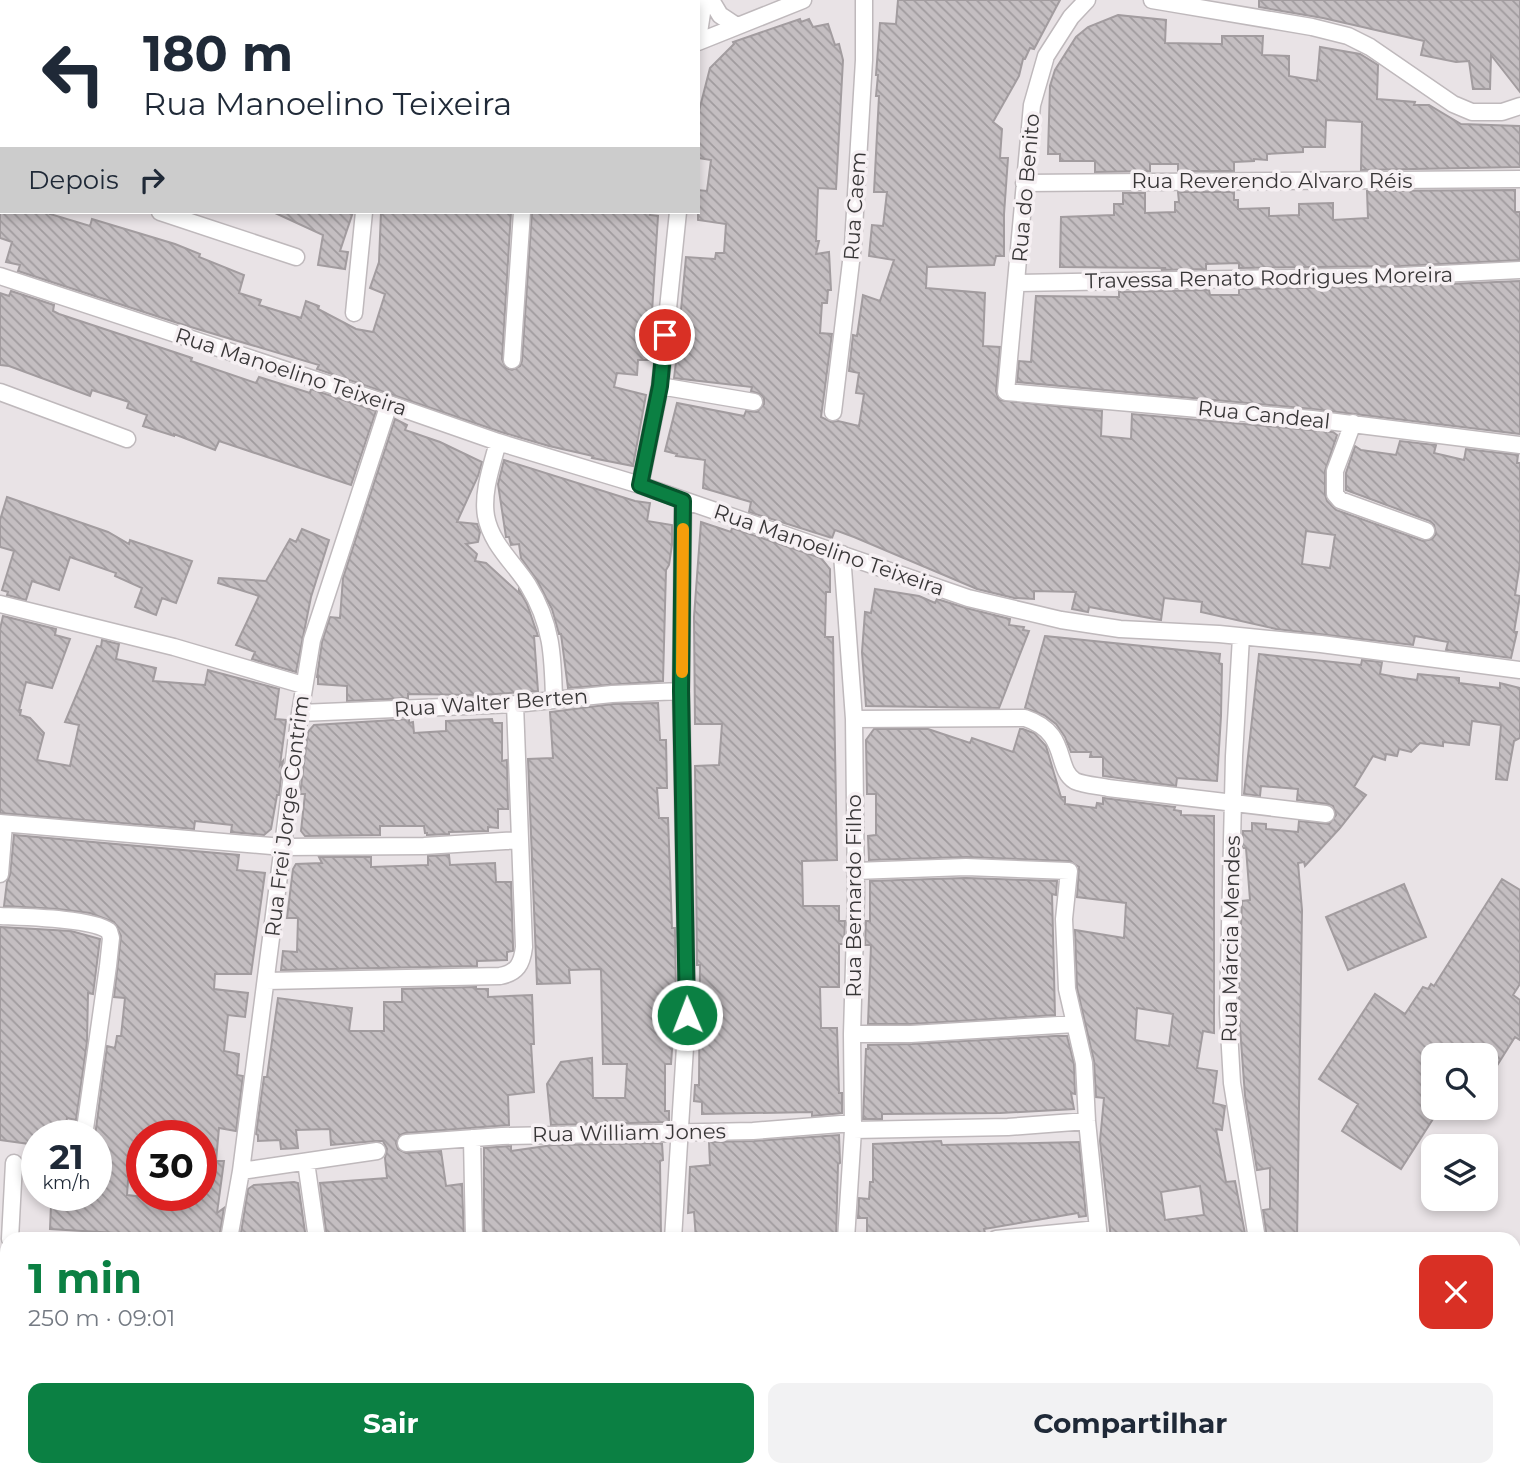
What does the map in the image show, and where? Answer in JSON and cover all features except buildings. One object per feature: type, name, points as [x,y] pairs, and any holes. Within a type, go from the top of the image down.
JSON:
[{"type":"street","points":[[700,27],[704,0]]},
{"type":"street","points":[[711,0],[720,15],[735,26]]},
{"type":"street","points":[[700,39],[803,0]]},
{"type":"street","name":"Rua Caem","points":[[833,412],[854,234],[864,60],[864,0]]},
{"type":"street","name":"Rua do Benito","points":[[1006,392],[1018,283],[1032,105],[1038,78],[1055,39],[1087,0]]},
{"type":"street","points":[[1152,0],[1312,27],[1348,36],[1370,47],[1454,104],[1472,112],[1502,112],[1520,106]]},
{"type":"street","name":"Rua Reverendo Alvaro Réis","points":[[1024,183],[1520,179]]},
{"type":"street","points":[[166,214],[296,257]]},
{"type":"street","points":[[354,313],[364,214]]},
{"type":"street","points":[[512,360],[522,214]]},
{"type":"street","points":[[640,485],[660,386],[678,214]]},
{"type":"street","name":"Travessa Renato Rodrigues Moreira","points":[[1018,283],[1401,276],[1520,270]]},
{"type":"street","name":"Rua Manoelino Teixeira","points":[[0,276],[498,442],[640,485],[968,598],[1061,620],[1120,629],[1321,644],[1520,670]]},
{"type":"street","points":[[660,386],[754,402]]},
{"type":"street","points":[[0,392],[127,439]]},
{"type":"street","name":"Rua Candeal","points":[[1006,392],[1353,423],[1520,445]]},
{"type":"street","name":"Rua Frei Jorge Contrim","points":[[230,1232],[241,1171],[303,685],[323,601],[389,404]]},
{"type":"street","points":[[1353,423],[1335,471],[1335,494],[1340,500],[1426,531]]},
{"type":"street","points":[[498,442],[486,494],[487,519],[497,543],[528,586],[542,612],[551,642],[554,700]]},
{"type":"street","points":[[673,1232],[687,1015],[681,691],[683,501]]},
{"type":"street","name":"Rua Bernardo Filho","points":[[842,554],[854,719],[855,871],[853,1127],[846,1232]]},
{"type":"street","points":[[0,604],[174,647],[303,685]]},
{"type":"street","name":"Rua Márcia Mendes","points":[[1241,637],[1236,702],[1228,1013],[1230,1056],[1256,1232]]},
{"type":"street","name":"Rua Walter Berten","points":[[300,713],[515,704],[681,691]]},
{"type":"street","points":[[266,981],[500,976],[516,970],[523,958],[524,947],[515,704]]},
{"type":"street","points":[[854,719],[1025,718],[1036,722],[1053,736],[1067,771],[1075,780],[1108,788],[1326,814]]},
{"type":"street","points":[[0,874],[2,824],[283,848],[424,846],[520,840]]},
{"type":"street","points":[[855,871],[967,867],[1069,871],[1064,919],[1065,967],[1083,1063],[1098,1232]]},
{"type":"street","points":[[0,916],[86,924],[109,931],[111,938],[108,966],[85,1120]]},
{"type":"street","points":[[852,1034],[911,1034],[1075,1024]]},
{"type":"street","name":"Rua William Jones","points":[[406,1143],[472,1138],[853,1127],[983,1128],[1087,1121]]},
{"type":"street","points":[[472,1138],[474,1232]]},
{"type":"street","points":[[241,1171],[377,1151]]},
{"type":"street","points":[[306,1162],[316,1232]]},
{"type":"street","points":[[10,1232],[14,1163]]},
{"type":"slow traffic","points":[[682,672],[683,529]]},
{"type":"route","points":[[665,335],[660,386],[640,485],[683,501],[681,691],[687,1015]]}]
